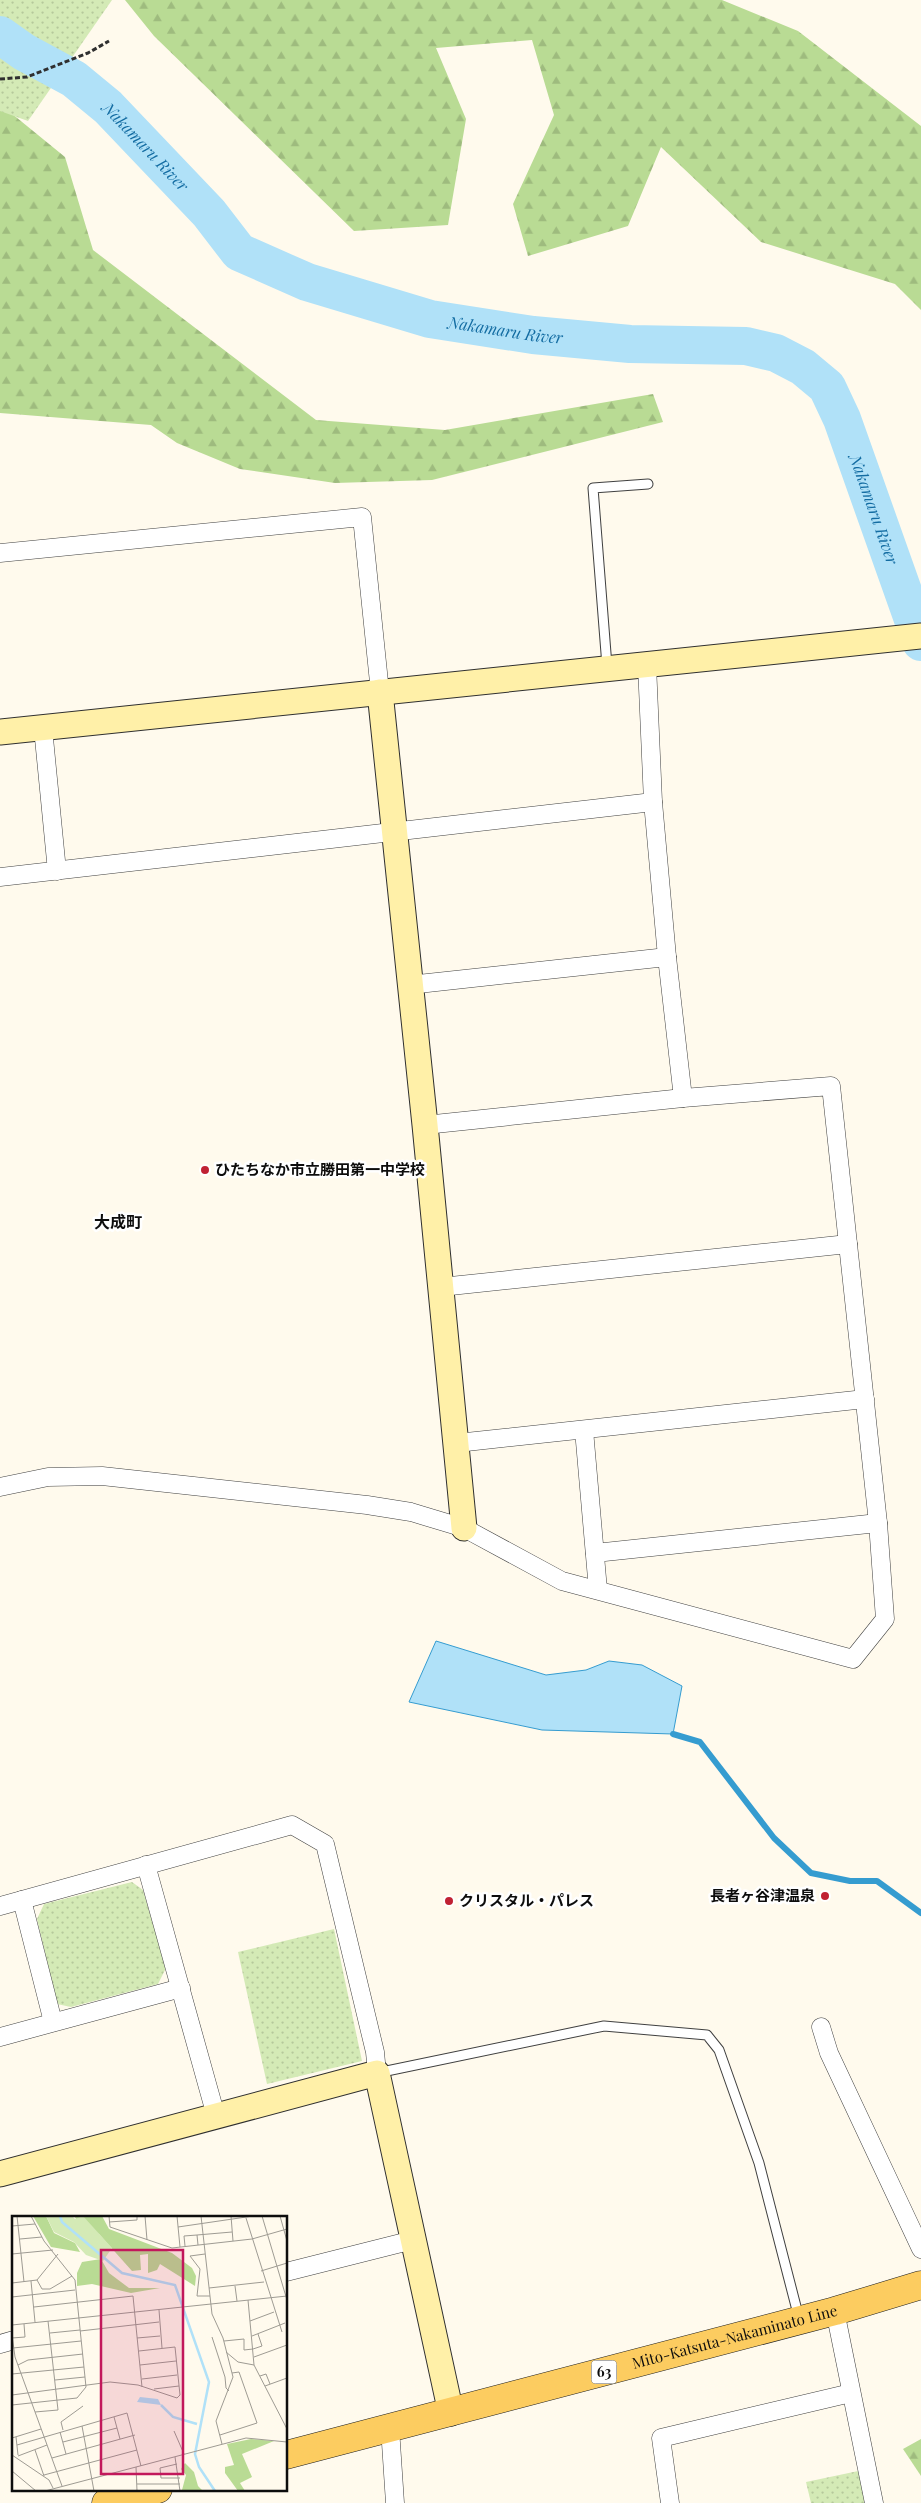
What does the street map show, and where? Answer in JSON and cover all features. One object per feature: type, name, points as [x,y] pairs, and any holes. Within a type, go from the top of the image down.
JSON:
[{"type":"main road","name":"Mito-Katsuta-Nakaminato Line","points":[[288,2454],[835,2311],[921,2285]]},
{"type":"main road","points":[[106,2503],[154,2490]]},
{"type":"street","points":[[0,553],[362,516],[425,1125],[464,1528]]},
{"type":"street","points":[[0,732],[921,636]]},
{"type":"street","points":[[647,665],[653,802],[667,957],[683,1098]]},
{"type":"street","points":[[43,728],[57,872]]},
{"type":"street","points":[[0,877],[57,872],[653,802]]},
{"type":"street","points":[[409,984],[667,957]]},
{"type":"street","points":[[0,1487],[48,1477],[102,1476],[367,1505],[411,1512],[464,1528],[562,1581],[853,1659],[885,1619],[878,1523],[831,1086],[683,1098],[425,1125]]},
{"type":"street","points":[[441,1286],[848,1244]]},
{"type":"street","points":[[457,1443],[865,1399]]},
{"type":"street","points":[[584,1430],[598,1590]]},
{"type":"street","points":[[595,1553],[878,1523]]},
{"type":"street","points":[[0,1906],[292,1825],[326,1844],[375,2052],[377,2073],[451,2413]]},
{"type":"street","points":[[146,1865],[216,2116]]},
{"type":"street","points":[[22,1900],[53,2022]]},
{"type":"street","points":[[0,2037],[181,1988]]},
{"type":"street","points":[[821,2027],[829,2054],[921,2249]]},
{"type":"street","points":[[0,2174],[377,2073]]},
{"type":"street","points":[[288,2271],[413,2240]]},
{"type":"street","points":[[835,2311],[874,2503]]},
{"type":"street","points":[[670,2503],[661,2438],[851,2393]]},
{"type":"street","points":[[390,2428],[395,2503]]},
{"type":"lane","points":[[608,669],[593,488],[648,484]]},
{"type":"lane","points":[[377,2073],[604,2026],[707,2035],[719,2050],[759,2164],[799,2319]]},
{"type":"path","points":[[0,78],[27,77],[88,53],[110,41]]},
{"type":"green space","points":[[0,0],[112,0],[28,121],[0,111]]},
{"type":"green space","points":[[125,0],[722,0],[798,31],[921,126],[921,310],[895,284],[761,242],[661,147],[628,226],[528,256],[513,204],[554,115],[532,40],[436,48],[466,119],[448,225],[354,231],[154,36]]},
{"type":"green space","points":[[0,104],[65,157],[93,250],[316,420],[445,430],[653,394],[663,422],[432,480],[335,483],[240,469],[177,443],[151,425],[0,413]]},
{"type":"green space","points":[[132,1882],[143,1890],[166,1968],[158,1984],[71,2007],[57,2004],[37,1919],[44,1904]]},
{"type":"green space","points":[[334,1929],[362,2061],[267,2084],[238,1952]]},
{"type":"green space","points":[[921,2439],[921,2476],[903,2449]]},
{"type":"green space","points":[[863,2470],[869,2503],[811,2503],[806,2482]]},
{"type":"water","points":[[436,1641],[546,1675],[586,1670],[609,1661],[642,1665],[682,1686],[673,1734],[542,1730],[409,1702]]},
{"type":"waterway","name":"Nakamaru River","points":[[0,35],[24,52],[74,79],[108,107],[209,213],[239,252],[307,282],[430,319],[533,335],[630,344],[746,346],[776,353],[803,367],[827,387],[842,419],[921,642]]},
{"type":"waterway","points":[[673,1734],[700,1742],[774,1838],[811,1873],[850,1881],[877,1881],[921,1913]]},
{"type":"place","name":"ひたちなか市立勝田第一中学校","points":[[205,1170]]},
{"type":"place","name":"長者ヶ谷津温泉","points":[[825,1896]]},
{"type":"place","name":"クリスタル・パレス","points":[[449,1901]]},
{"type":"district","name":"大成町","points":[[118,1222]]}]
